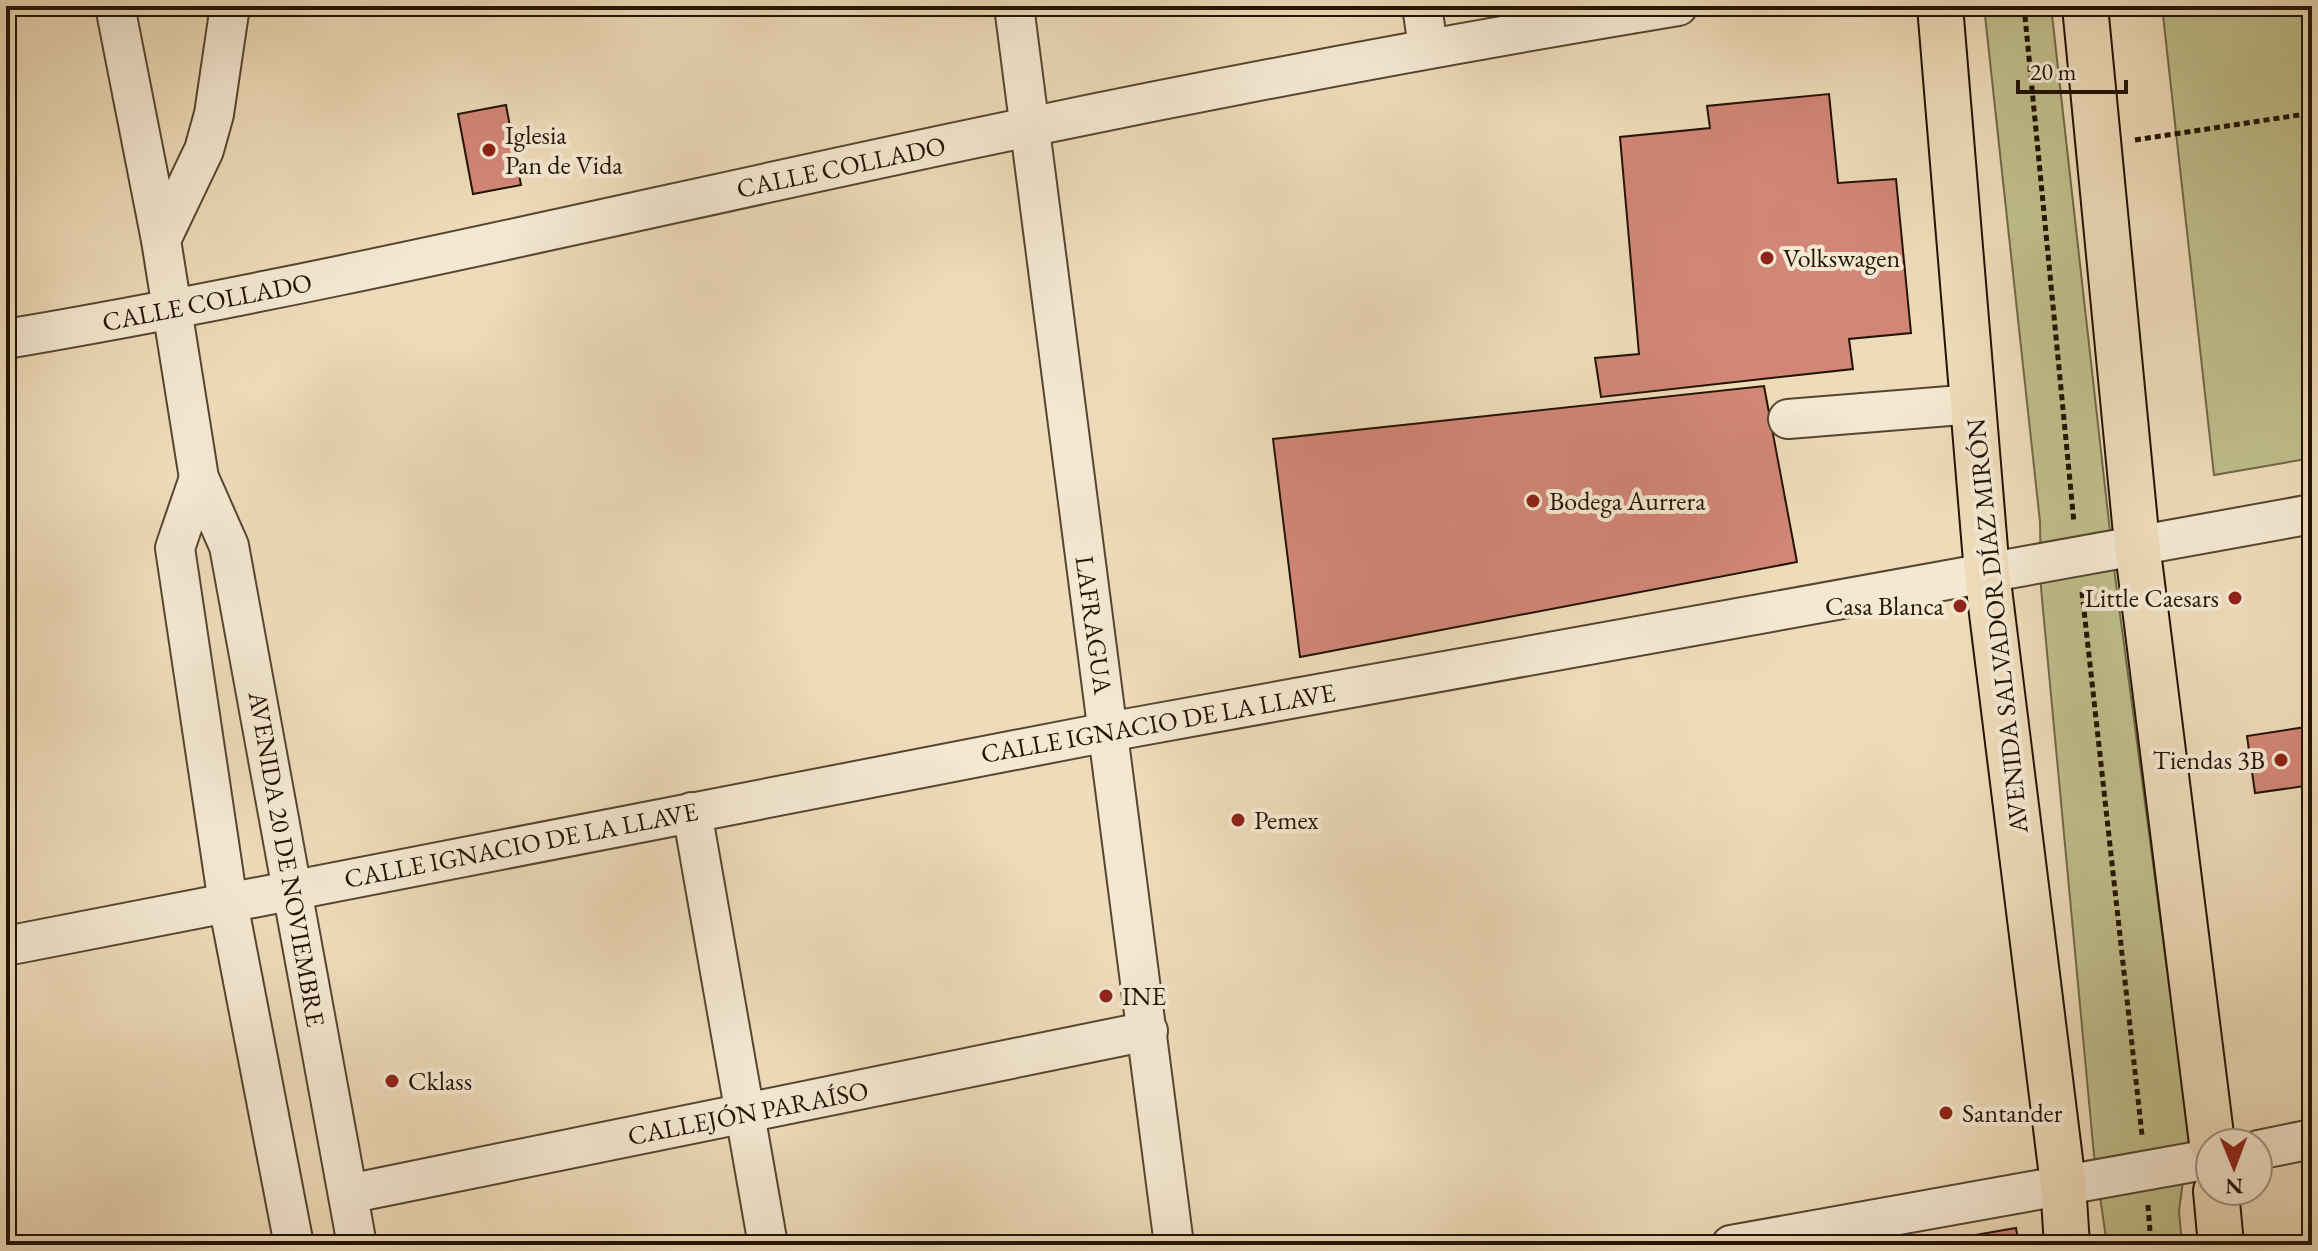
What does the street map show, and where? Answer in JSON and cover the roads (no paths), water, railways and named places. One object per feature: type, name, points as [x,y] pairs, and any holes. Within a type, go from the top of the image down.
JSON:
[{"type":"main road","name":"AVENIDA SALVADOR DÍAZ MIRÓN","points":[[1940,6],[1987,573],[2063,1184],[2067,1245]]},
{"type":"main road","points":[[2085,6],[2137,544],[2210,1127]]},
{"type":"main road","points":[[2217,1207],[2221,1245]]},
{"type":"street","name":"AVENIDA 20 DE NOVIEMBRE","points":[[115,6],[161,240],[199,478],[229,546],[357,1245]]},
{"type":"street","points":[[161,240],[204,150],[214,114],[230,6]]},
{"type":"street","name":"LAFRAGUA","points":[[1014,6],[1174,1245]]},
{"type":"street","points":[[1422,6],[1428,47]]},
{"type":"street","name":"CALLE COLLADO","points":[[6,339],[172,311],[1028,127],[1428,47],[1678,6]]},
{"type":"street","points":[[1788,419],[1974,404]]},
{"type":"street","name":"AVENIDA 20 DE NOVIEMBRE","points":[[199,478],[175,548],[228,903],[294,1245]]},
{"type":"street","name":"CALLE IGNACIO DE LA LLAVE","points":[[6,946],[1108,732],[2312,514]]},
{"type":"street","points":[[692,812],[768,1245]]},
{"type":"street","name":"CALLEJÓN PARAÍSO","points":[[348,1194],[1148,1031]]},
{"type":"street","points":[[2274,1147],[2312,1139]]},
{"type":"street","points":[[1731,1245],[2194,1162]]},
{"type":"place","name":"Iglesia Pan de Vida","points":[[489,150]]},
{"type":"place","name":"Volkswagen","points":[[1767,258]]},
{"type":"place","name":"Bodega Aurrera","points":[[1533,501]]},
{"type":"place","name":"Little Caesars","points":[[2235,598]]},
{"type":"place","name":"Casa Blanca","points":[[1960,606]]},
{"type":"place","name":"Tiendas 3B","points":[[2281,760]]},
{"type":"place","name":"Pemex","points":[[1238,820]]},
{"type":"place","name":"INE","points":[[1106,996]]},
{"type":"place","name":"Cklass","points":[[392,1081]]},
{"type":"place","name":"Santander","points":[[1946,1113]]}]
